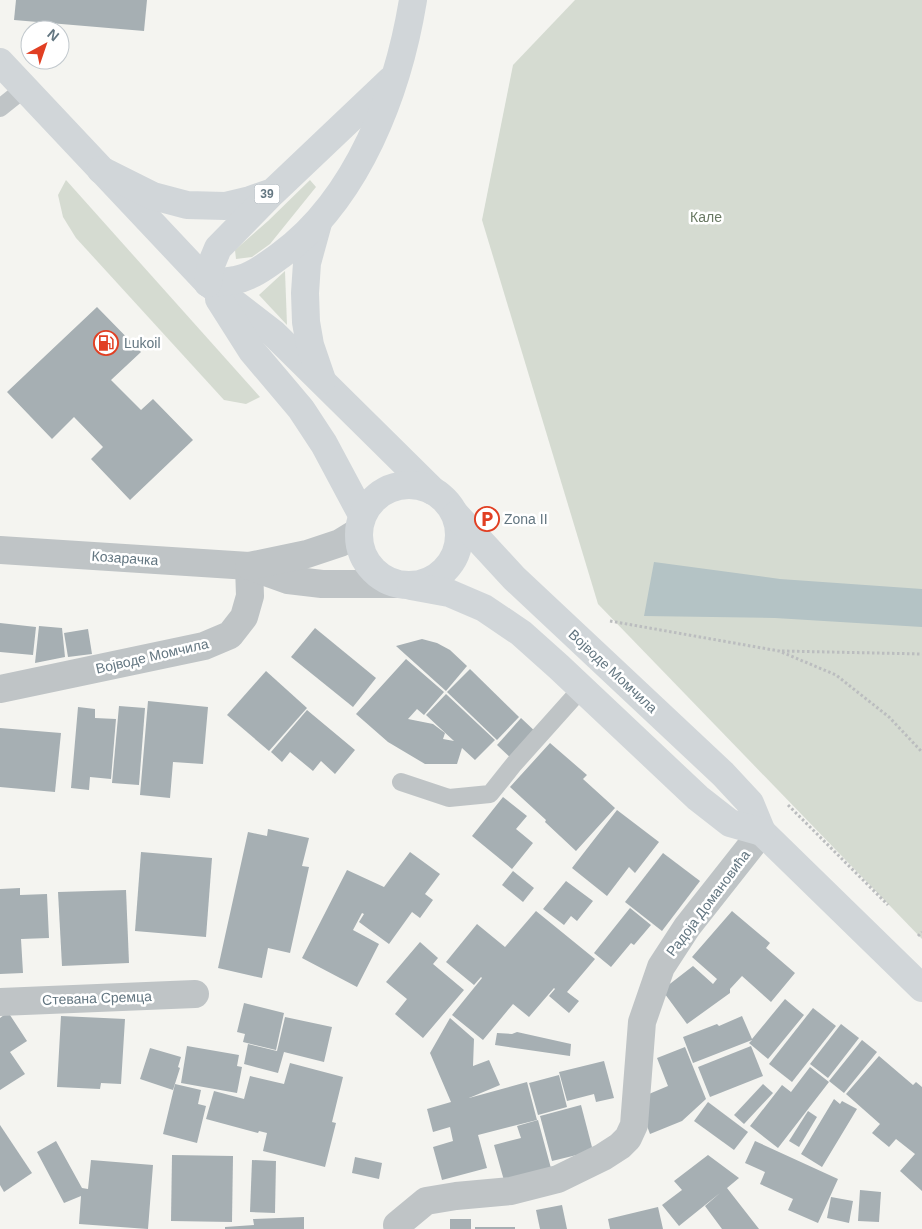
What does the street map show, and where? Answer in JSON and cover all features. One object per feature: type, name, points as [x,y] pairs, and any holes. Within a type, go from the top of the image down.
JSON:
[{"type":"main road","points":[[208,283],[236,280],[263,268],[291,248],[318,222],[351,176],[369,146],[396,75],[408,34],[413,0]]},
{"type":"main road","name":"39","points":[[0,62],[208,283]]},
{"type":"main road","name":"39","points":[[101,170],[153,196],[187,205],[225,206],[250,200],[273,192],[396,75]]},
{"type":"main road","points":[[273,192],[218,248],[210,265],[208,283],[252,351],[301,409],[343,476],[360,523],[360,549],[368,565],[380,577],[404,585],[449,593],[484,608],[521,633],[698,798],[730,824],[762,832]]},
{"type":"main road","points":[[318,222],[307,263],[305,292],[306,322],[310,345],[322,380]]},
{"type":"main road","points":[[208,283],[273,332],[433,491],[446,501],[456,515],[460,531],[458,547],[452,562],[441,574],[427,583],[404,585]]},
{"type":"main road","points":[[360,523],[372,500],[385,490],[401,485],[418,485],[433,491]]},
{"type":"main road","name":"Војводе Момчила","points":[[456,515],[514,578],[723,774],[750,803],[762,832],[922,988]]},
{"type":"street","name":"Козарачка","points":[[0,550],[249,566],[307,554],[340,544],[360,523]]},
{"type":"street","name":"Козарачка","points":[[249,566],[288,580],[322,584],[404,585]]},
{"type":"street","name":"Војводе Момчила","points":[[0,689],[204,646],[230,635],[244,617],[250,596],[249,566]]},
{"type":"street","name":"Радоја Домановића","points":[[397,1225],[426,1201],[511,1191],[558,1179],[603,1157],[620,1146],[628,1138],[634,1125],[642,1022],[661,967],[687,927],[762,832]]},
{"type":"street","name":"Стевана Сремца","points":[[0,1002],[195,994]]},
{"type":"lane","points":[[0,108],[25,88]]},
{"type":"lane","points":[[401,782],[449,798],[490,794],[514,764],[582,688]]},
{"type":"path","points":[[604,620],[779,651],[922,654]]},
{"type":"path","points":[[779,651],[836,675],[889,717],[922,752]]},
{"type":"path","points":[[918,936],[922,932]]},
{"type":"green space","name":"Кале","points":[[575,0],[922,0],[922,939],[598,604],[482,220],[513,65]]},
{"type":"green space","points":[[66,180],[260,397],[246,404],[224,400],[76,238],[63,217],[58,195]]},
{"type":"green space","points":[[310,180],[316,187],[270,244],[252,257],[236,259],[235,250]]},
{"type":"green space","points":[[285,271],[287,325],[259,295]]},
{"type":"shaded area","points":[[654,562],[780,579],[922,589],[922,627],[775,618],[644,616]]},
{"type":"building","points":[[16,0],[147,0],[144,31],[70,25],[70,20],[14,20]]},
{"type":"building","points":[[97,307],[141,352],[111,380],[141,410],[153,399],[193,440],[130,500],[91,459],[103,447],[74,417],[52,439],[7,392]]},
{"type":"building","points":[[0,623],[36,627],[33,655],[0,652]]},
{"type":"building","points":[[39,626],[62,628],[65,657],[35,663]]},
{"type":"building","points":[[315,628],[376,678],[353,707],[291,657]]},
{"type":"building","points":[[88,629],[92,654],[68,657],[64,633]]},
{"type":"building","points":[[422,639],[437,643],[450,650],[467,666],[446,691],[396,646]]},
{"type":"building","points":[[406,659],[444,692],[424,715],[417,709],[408,719],[433,724],[445,733],[443,739],[454,741],[426,715],[446,694],[495,740],[475,760],[462,748],[457,764],[425,764],[388,742],[356,714]]},
{"type":"building","points":[[470,669],[519,717],[497,740],[447,692]]},
{"type":"building","points":[[266,671],[307,708],[269,751],[227,715]]},
{"type":"building","points":[[148,701],[208,707],[203,764],[173,762],[170,798],[140,795]]},
{"type":"building","points":[[119,706],[145,708],[139,785],[112,783]]},
{"type":"building","points":[[78,707],[95,709],[95,718],[116,719],[111,779],[90,777],[89,790],[71,788]]},
{"type":"building","points":[[307,710],[355,750],[335,774],[321,761],[313,771],[290,752],[282,762],[271,752]]},
{"type":"building","points":[[521,718],[539,735],[515,762],[497,745]]},
{"type":"building","points":[[0,728],[61,733],[55,792],[0,787]]},
{"type":"building","points":[[550,743],[587,775],[583,779],[615,808],[576,851],[510,787]]},
{"type":"building","points":[[503,797],[527,816],[516,829],[533,843],[512,869],[472,836]]},
{"type":"building","points":[[617,810],[659,842],[635,873],[629,867],[607,896],[572,868]]},
{"type":"building","points":[[268,829],[309,838],[302,866],[309,867],[290,953],[268,948],[262,978],[218,968],[248,832],[267,836]]},
{"type":"building","points":[[141,852],[212,858],[206,937],[135,931]]},
{"type":"building","points":[[410,852],[440,874],[425,894],[433,900],[420,918],[412,912],[389,944],[359,922],[364,914],[362,913],[353,930],[379,944],[357,987],[302,958],[347,870],[384,887]]},
{"type":"building","points":[[663,853],[700,881],[662,931],[625,902]]},
{"type":"building","points":[[513,871],[534,888],[523,902],[502,885]]},
{"type":"building","points":[[566,881],[593,901],[577,921],[571,916],[564,925],[543,909]]},
{"type":"building","points":[[20,888],[20,895],[47,894],[49,938],[21,939],[23,973],[0,974],[0,889]]},
{"type":"building","points":[[126,890],[129,963],[62,966],[58,892]]},
{"type":"building","points":[[630,908],[651,925],[634,945],[631,943],[611,967],[594,953]]},
{"type":"building","points":[[536,911],[595,959],[567,992],[579,1001],[569,1013],[549,996],[554,988],[529,1017],[513,1004],[483,1040],[452,1015],[482,978],[474,985],[446,962],[477,924],[505,947]]},
{"type":"building","points":[[732,911],[770,943],[766,948],[795,973],[771,1002],[742,976],[730,989],[730,993],[687,1024],[662,990],[693,966],[713,984],[717,979],[692,957]]},
{"type":"building","points":[[420,942],[438,958],[433,964],[464,990],[423,1038],[395,1014],[407,999],[386,982]]},
{"type":"building","points":[[785,999],[804,1015],[768,1059],[749,1043],[752,1040],[693,1063],[683,1037],[717,1024],[719,1026],[742,1016],[752,1039]]},
{"type":"building","points":[[244,1003],[284,1013],[276,1050],[243,1042],[245,1034],[237,1032]]},
{"type":"building","points":[[813,1008],[836,1026],[792,1082],[769,1064]]},
{"type":"building","points":[[8,1012],[27,1041],[10,1052],[25,1074],[0,1090],[0,1018]]},
{"type":"building","points":[[61,1016],[125,1019],[121,1084],[101,1083],[100,1089],[57,1087]]},
{"type":"building","points":[[285,1017],[332,1027],[324,1062],[284,1052],[278,1073],[244,1064],[248,1044],[277,1051]]},
{"type":"building","points":[[450,1018],[474,1039],[473,1066],[489,1060],[500,1085],[469,1098],[527,1082],[537,1120],[478,1135],[487,1168],[442,1180],[433,1147],[453,1141],[450,1127],[433,1132],[427,1109],[451,1102],[430,1053]]},
{"type":"building","points":[[841,1024],[859,1038],[828,1078],[810,1064]]},
{"type":"building","points":[[517,1032],[571,1044],[570,1056],[495,1045],[497,1033],[512,1034]]},
{"type":"building","points":[[862,1040],[877,1052],[844,1093],[829,1081]]},
{"type":"building","points":[[187,1046],[239,1055],[237,1066],[242,1067],[237,1093],[181,1083]]},
{"type":"building","points":[[751,1046],[763,1076],[710,1097],[698,1067]]},
{"type":"building","points":[[685,1047],[706,1099],[682,1121],[650,1134],[637,1099],[668,1086],[657,1058]]},
{"type":"building","points":[[150,1048],[181,1057],[178,1067],[180,1068],[173,1090],[140,1079]]},
{"type":"building","points":[[879,1056],[913,1085],[916,1082],[922,1087],[922,1191],[900,1171],[915,1154],[896,1139],[889,1147],[872,1133],[880,1124],[846,1094]]},
{"type":"building","points":[[604,1061],[614,1098],[596,1102],[594,1094],[567,1101],[559,1072]]},
{"type":"building","points":[[290,1063],[343,1077],[332,1122],[336,1123],[325,1167],[263,1151],[267,1133],[259,1131],[258,1133],[206,1119],[214,1091],[244,1099],[250,1076],[284,1084]]},
{"type":"building","points":[[810,1067],[829,1082],[778,1148],[750,1126],[782,1085],[791,1092]]},
{"type":"building","points":[[559,1075],[567,1107],[538,1115],[529,1083]]},
{"type":"building","points":[[175,1084],[201,1090],[198,1104],[206,1106],[197,1143],[163,1134]]},
{"type":"building","points":[[763,1084],[773,1093],[744,1124],[734,1115]]},
{"type":"building","points":[[834,1099],[840,1104],[842,1101],[857,1109],[822,1167],[801,1154]]},
{"type":"building","points":[[708,1102],[748,1132],[734,1150],[694,1121]]},
{"type":"building","points":[[581,1105],[593,1151],[552,1161],[540,1116]]},
{"type":"building","points":[[808,1111],[817,1117],[799,1147],[789,1141]]},
{"type":"building","points":[[538,1120],[552,1172],[505,1184],[494,1145],[521,1138],[517,1126]]},
{"type":"building","points":[[0,1125],[32,1173],[4,1192],[0,1185]]},
{"type":"building","points":[[56,1141],[82,1188],[88,1189],[91,1160],[153,1165],[148,1229],[79,1224],[81,1196],[64,1203],[37,1152]]},
{"type":"building","points":[[755,1141],[838,1179],[818,1223],[788,1210],[793,1199],[760,1184],[765,1172],[745,1163]]},
{"type":"building","points":[[172,1155],[233,1156],[232,1222],[171,1221]]},
{"type":"building","points":[[708,1155],[739,1178],[727,1188],[759,1229],[722,1229],[705,1206],[720,1193],[679,1226],[662,1205],[682,1190],[674,1181]]},
{"type":"building","points":[[355,1157],[382,1163],[379,1179],[352,1173]]},
{"type":"building","points":[[252,1160],[276,1161],[275,1213],[250,1212]]},
{"type":"building","points":[[860,1190],[881,1192],[879,1222],[858,1221]]},
{"type":"building","points":[[831,1197],[853,1201],[849,1223],[827,1218]]},
{"type":"building","points":[[562,1205],[567,1229],[540,1229],[536,1210]]},
{"type":"building","points":[[658,1207],[663,1229],[610,1229],[608,1219]]},
{"type":"building","points":[[304,1217],[304,1229],[225,1229],[225,1227],[254,1225],[253,1219]]},
{"type":"building","points":[[450,1219],[471,1219],[471,1229],[450,1229]]},
{"type":"building","points":[[475,1227],[515,1227],[515,1229],[475,1229]]},
{"type":"place","name":"Lukoil","points":[[106,343]]},
{"type":"place","name":"Zona II","points":[[487,519]]}]
